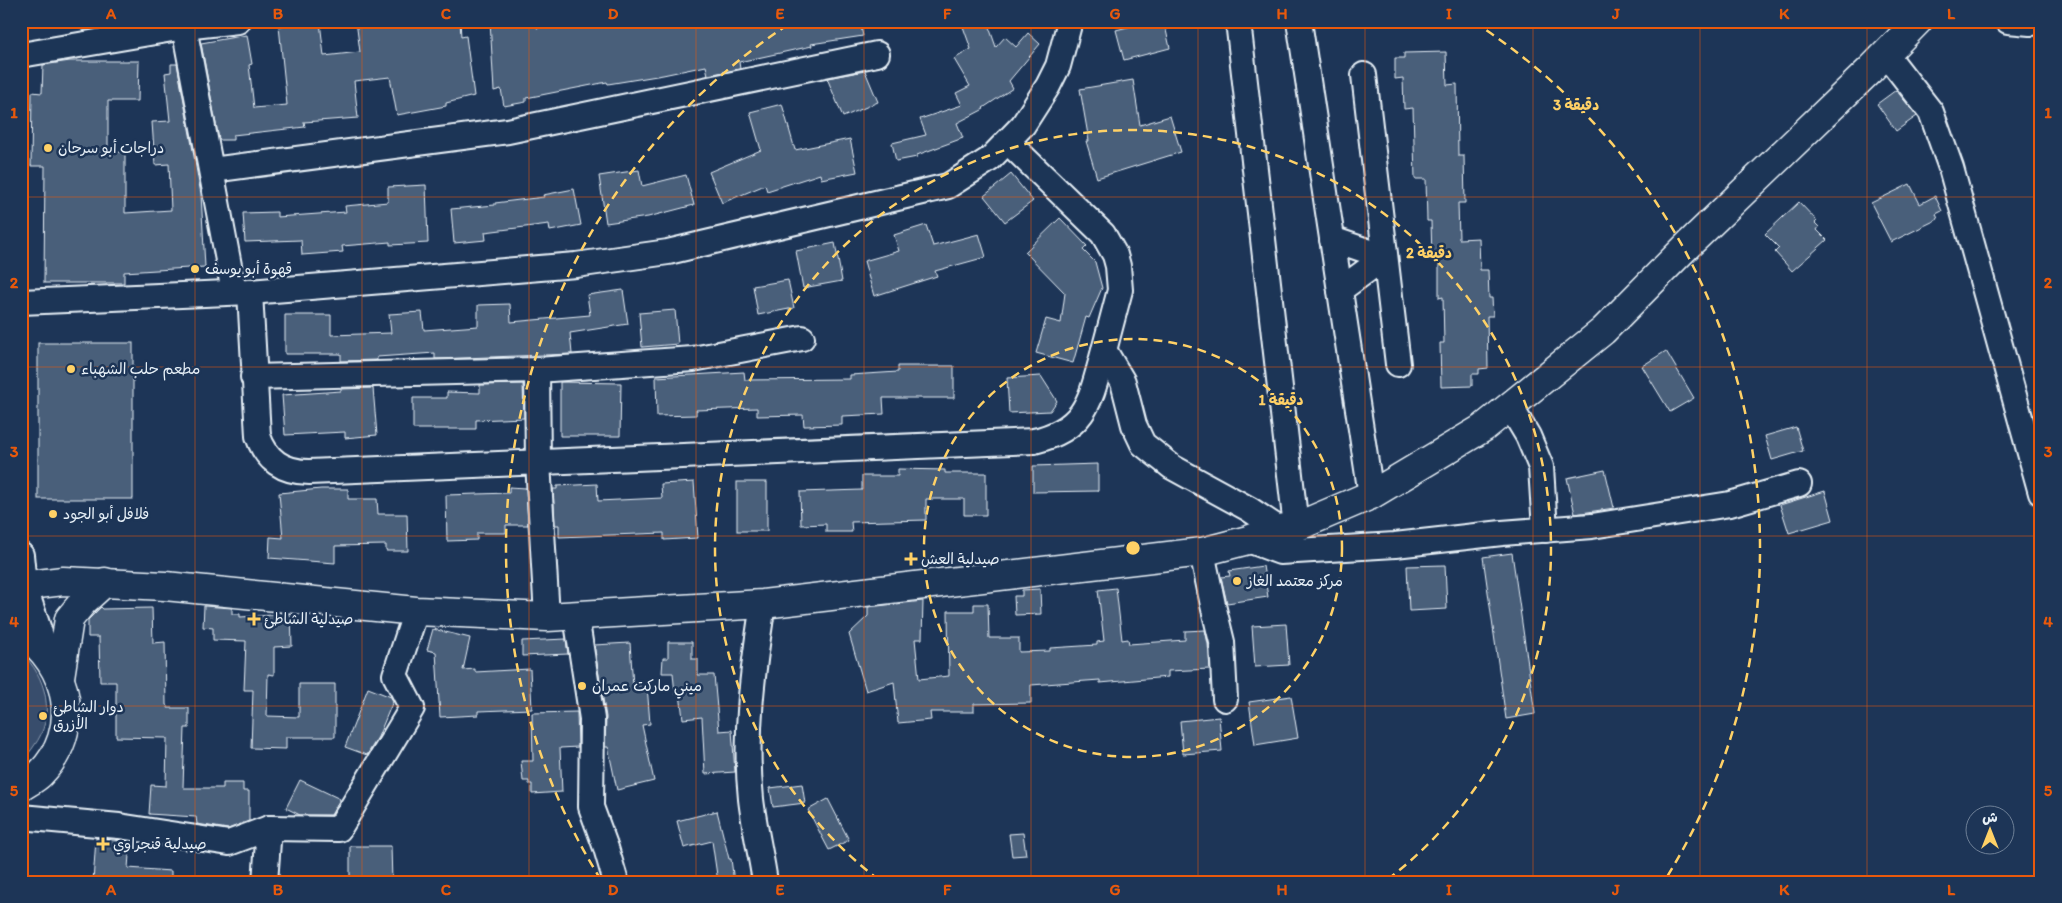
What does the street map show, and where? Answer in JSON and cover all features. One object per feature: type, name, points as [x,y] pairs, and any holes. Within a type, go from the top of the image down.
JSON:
[{"type":"main road","points":[[22,585],[63,581],[104,582],[165,586],[416,611],[547,618],[763,604],[1202,552],[1248,540],[1288,528],[1371,495],[1483,428],[1603,331],[1687,246],[1886,54],[1909,25]]},
{"type":"main road","points":[[54,667],[69,619],[83,602],[104,582]]},
{"type":"main road","points":[[21,633],[31,640],[54,667],[66,703],[64,728],[56,753],[31,781],[21,811]]},
{"type":"street","points":[[21,55],[184,27],[238,21]]},
{"type":"street","points":[[21,302],[242,292],[576,265],[668,252],[948,186],[990,159],[1023,125],[1048,86],[1060,58],[1070,21]]},
{"type":"street","points":[[1238,21],[1288,528]]},
{"type":"street","points":[[1299,21],[1371,495]]},
{"type":"street","points":[[2008,21],[2041,22]]},
{"type":"street","points":[[184,27],[212,170],[242,292],[253,377],[258,436],[261,445],[272,461],[289,470],[308,472],[1034,441],[1047,438],[1064,430],[1078,418],[1092,397],[1120,290],[1119,272],[1115,255],[1102,234],[1008,142]]},
{"type":"street","points":[[212,170],[508,131],[877,54]]},
{"type":"street","points":[[1886,54],[1931,112],[1944,149],[2035,452],[2041,494]]},
{"type":"street","points":[[1364,75],[1398,364]]},
{"type":"street","points":[[1332,239],[1385,257]]},
{"type":"street","points":[[1340,290],[1385,257]]},
{"type":"street","points":[[253,377],[537,370],[693,359],[802,338]]},
{"type":"street","points":[[1104,350],[1123,382],[1134,425],[1143,444],[1172,467],[1248,509],[1288,528]]},
{"type":"street","points":[[537,370],[538,462],[547,618]]},
{"type":"street","points":[[1510,406],[1528,436],[1540,467],[1545,530]]},
{"type":"street","points":[[1248,540],[1280,552],[1394,545],[1592,526],[1730,504],[1800,484]]},
{"type":"street","points":[[1202,552],[1212,605],[1222,642],[1225,699]]},
{"type":"street","points":[[21,555],[22,585],[54,667]]},
{"type":"street","points":[[763,604],[752,680],[749,748],[751,798],[765,882]]},
{"type":"street","points":[[21,817],[119,826],[229,843],[269,828],[339,829],[412,708],[395,675],[416,611]]},
{"type":"street","points":[[576,616],[592,719],[591,807],[616,882]]},
{"type":"street","points":[[265,882],[269,828]]},
{"type":"shaded area","points":[[21,653],[37,673],[46,697],[46,710],[41,735],[21,761]]},
{"type":"building","points":[[356,21],[460,21],[461,37],[466,36],[474,96],[446,103],[446,106],[397,115],[390,77],[354,81],[358,118],[304,122],[305,127],[233,135],[233,140],[219,140],[201,43],[247,35],[252,64],[249,65],[254,108],[287,105],[279,26],[320,22],[324,56],[360,52]]},
{"type":"building","points":[[490,21],[537,21],[537,28],[586,21],[860,21],[863,36],[811,44],[812,46],[739,62],[740,69],[708,75],[706,66],[608,84],[607,82],[526,98],[526,102],[504,106],[501,89],[494,91]]},
{"type":"building","points":[[961,21],[987,21],[996,47],[1005,37],[1016,47],[1028,33],[1040,44],[1009,81],[1013,88],[984,109],[957,123],[963,138],[917,155],[917,157],[896,161],[892,143],[926,135],[920,119],[962,105],[956,93],[970,86],[954,59],[971,49]]},
{"type":"building","points":[[1151,21],[1164,21],[1170,48],[1124,60],[1116,30]]},
{"type":"building","points":[[1446,52],[1447,85],[1457,84],[1458,156],[1464,156],[1465,203],[1458,203],[1459,239],[1479,238],[1480,270],[1488,270],[1489,298],[1492,298],[1493,316],[1487,316],[1488,368],[1479,369],[1479,374],[1472,374],[1472,386],[1441,387],[1440,343],[1444,343],[1443,297],[1439,298],[1439,261],[1432,261],[1431,221],[1427,221],[1426,179],[1415,179],[1413,108],[1404,109],[1403,78],[1395,79],[1395,58],[1404,58],[1404,53]]},
{"type":"building","points":[[70,61],[139,61],[138,101],[108,101],[108,152],[125,152],[125,213],[171,210],[169,164],[155,165],[152,122],[170,121],[165,73],[171,72],[171,64],[177,64],[201,194],[205,267],[124,272],[124,283],[44,283],[45,166],[31,166],[32,92],[42,93],[43,65]]},
{"type":"building","points":[[865,71],[878,102],[843,117],[827,78]]},
{"type":"building","points":[[1133,80],[1140,125],[1170,116],[1181,152],[1097,178],[1086,141],[1089,141],[1080,89]]},
{"type":"building","points":[[1896,90],[1917,116],[1896,131],[1877,104]]},
{"type":"building","points":[[782,104],[795,150],[850,139],[857,172],[821,179],[820,174],[767,191],[765,185],[722,203],[709,172],[761,150],[750,112]]},
{"type":"building","points":[[639,170],[642,186],[686,175],[694,205],[648,217],[606,223],[599,176]]},
{"type":"building","points":[[1011,174],[1033,201],[1005,222],[984,196]]},
{"type":"building","points":[[1910,184],[1920,204],[1935,196],[1942,211],[1936,214],[1938,219],[1891,242],[1871,203]]},
{"type":"building","points":[[426,185],[428,243],[390,245],[390,242],[342,246],[343,252],[302,255],[301,240],[245,242],[243,213],[277,212],[277,217],[346,212],[345,206],[388,202],[388,187]]},
{"type":"building","points":[[574,189],[581,225],[550,231],[549,224],[485,232],[486,240],[454,243],[451,209],[495,205],[495,203],[544,197],[543,195]]},
{"type":"building","points":[[1799,202],[1817,221],[1815,223],[1819,227],[1817,230],[1827,240],[1792,271],[1775,252],[1779,248],[1765,234]]},
{"type":"building","points":[[1060,218],[1087,246],[1083,250],[1095,262],[1102,288],[1089,318],[1086,317],[1073,363],[1036,353],[1046,319],[1061,323],[1065,293],[1025,252]]},
{"type":"building","points":[[926,225],[933,246],[979,234],[986,257],[935,271],[937,276],[874,296],[864,261],[899,251],[894,235]]},
{"type":"building","points":[[835,243],[842,281],[803,288],[796,251]]},
{"type":"building","points":[[788,280],[794,308],[758,315],[753,286]]},
{"type":"building","points":[[623,290],[628,324],[570,333],[572,354],[435,359],[435,353],[377,357],[377,360],[341,361],[341,354],[285,354],[285,315],[331,315],[331,335],[391,333],[389,314],[422,312],[424,330],[478,326],[478,305],[510,304],[511,322],[590,315],[587,295]]},
{"type":"building","points":[[675,310],[678,344],[642,347],[639,313]]},
{"type":"building","points":[[38,343],[133,343],[133,499],[38,499]]},
{"type":"building","points":[[1666,351],[1694,398],[1670,412],[1642,366]]},
{"type":"building","points":[[898,366],[954,366],[954,398],[883,398],[884,414],[842,416],[842,425],[804,426],[803,415],[757,416],[757,408],[696,410],[696,415],[657,416],[656,377],[744,372],[745,380],[850,379],[850,375],[898,372]]},
{"type":"building","points":[[1041,376],[1057,401],[1050,411],[1009,413],[1007,378]]},
{"type":"building","points":[[560,382],[621,383],[620,436],[560,436]]},
{"type":"building","points":[[523,384],[524,418],[476,420],[476,429],[413,429],[413,398],[447,398],[447,392],[480,393],[480,385]]},
{"type":"building","points":[[373,388],[377,435],[345,438],[345,432],[285,435],[282,395]]},
{"type":"building","points":[[1796,427],[1803,451],[1772,460],[1765,436]]},
{"type":"building","points":[[1098,464],[1098,491],[1033,492],[1033,466]]},
{"type":"building","points":[[898,469],[945,470],[945,473],[986,473],[986,515],[964,515],[964,499],[926,499],[926,520],[851,522],[852,532],[826,532],[826,524],[801,525],[800,492],[862,490],[862,476],[898,476]]},
{"type":"building","points":[[1605,470],[1614,508],[1575,514],[1567,478]]},
{"type":"building","points":[[694,482],[698,538],[664,540],[664,533],[559,537],[559,525],[555,525],[553,489],[557,489],[557,486],[597,484],[598,501],[662,498],[661,484]]},
{"type":"building","points":[[737,482],[767,482],[767,531],[737,531]]},
{"type":"building","points":[[509,487],[526,488],[528,525],[506,525],[506,533],[477,533],[477,540],[447,541],[446,495],[509,493]]},
{"type":"building","points":[[321,489],[348,489],[348,499],[377,499],[378,514],[407,514],[408,551],[386,551],[386,545],[335,546],[335,563],[269,558],[270,537],[283,538],[279,493]]},
{"type":"building","points":[[1825,491],[1833,520],[1789,533],[1780,505]]},
{"type":"building","points":[[1512,553],[1535,714],[1506,719],[1483,557]]},
{"type":"building","points":[[1445,565],[1447,609],[1409,611],[1407,566]]},
{"type":"building","points":[[1263,566],[1268,597],[1227,603],[1221,577],[1230,576],[1229,571]]},
{"type":"building","points":[[1116,588],[1122,640],[1128,639],[1129,644],[1185,640],[1185,631],[1205,630],[1210,669],[1168,671],[1168,677],[1100,683],[1100,680],[1031,685],[1031,703],[974,704],[974,712],[930,712],[931,720],[898,723],[894,682],[866,691],[849,634],[868,616],[868,607],[923,601],[922,639],[915,639],[919,679],[949,676],[948,611],[974,611],[974,604],[988,604],[989,638],[1019,638],[1019,652],[1050,651],[1050,648],[1097,645],[1097,642],[1104,641],[1098,590]]},
{"type":"building","points":[[1040,589],[1041,614],[1015,615],[1014,596],[1022,596],[1022,590]]},
{"type":"building","points":[[204,606],[232,608],[232,614],[240,614],[240,617],[291,614],[292,646],[274,647],[274,675],[268,674],[267,716],[299,717],[299,684],[335,684],[335,737],[286,737],[286,749],[251,748],[253,690],[244,690],[246,641],[213,640],[213,628],[203,627]]},
{"type":"building","points":[[101,607],[103,609],[152,608],[153,643],[165,642],[166,705],[168,708],[189,708],[189,728],[185,728],[183,787],[223,788],[223,783],[243,783],[243,791],[249,791],[249,821],[228,829],[197,824],[196,817],[149,814],[151,785],[166,786],[167,738],[116,737],[116,682],[100,682],[99,637],[88,637],[88,620]]},
{"type":"building","points":[[1286,624],[1289,665],[1255,667],[1252,626]]},
{"type":"building","points":[[433,629],[470,638],[463,670],[475,669],[475,672],[530,669],[532,709],[478,711],[478,715],[440,717],[436,652],[427,650]]},
{"type":"building","points":[[566,639],[568,654],[522,656],[522,641]]},
{"type":"building","points":[[668,642],[692,642],[692,659],[698,659],[698,675],[714,675],[719,731],[732,730],[735,772],[705,774],[702,717],[683,719],[680,693],[675,694],[673,673],[662,673],[663,658],[668,658]]},
{"type":"building","points":[[630,643],[633,686],[647,685],[650,724],[642,725],[654,781],[617,790],[608,747],[605,747],[606,717],[594,645]]},
{"type":"building","points":[[368,688],[391,697],[393,701],[378,737],[367,755],[345,747]]},
{"type":"building","points":[[1291,696],[1298,738],[1255,745],[1249,702]]},
{"type":"building","points":[[577,712],[578,747],[560,748],[562,792],[532,794],[532,784],[529,784],[529,781],[523,781],[521,761],[533,761],[532,713]]},
{"type":"building","points":[[1219,717],[1222,751],[1183,754],[1180,721]]},
{"type":"building","points":[[300,780],[340,799],[331,815],[300,815],[286,808]]},
{"type":"building","points":[[802,784],[805,803],[773,807],[770,788]]},
{"type":"building","points":[[828,799],[849,840],[829,850],[808,810]]},
{"type":"building","points":[[717,811],[729,859],[731,859],[734,882],[718,882],[712,841],[684,848],[677,821]]},
{"type":"building","points":[[1023,833],[1026,855],[1012,856],[1009,834]]},
{"type":"building","points":[[96,838],[130,842],[128,868],[171,871],[171,882],[93,882]]},
{"type":"building","points":[[350,846],[391,846],[392,882],[350,882]]},
{"type":"place","name":"دراجات أبو سرحان","points":[[48,148]]},
{"type":"place","name":"قهوة أبو يوسف","points":[[195,269]]},
{"type":"place","name":"مطعم حلب الشهباء","points":[[71,369]]},
{"type":"place","name":"فلافل أبو الجود","points":[[53,514]]},
{"type":"place","name":"صيدلية العش","points":[[911,559]]},
{"type":"place","name":"مركز معتمد الغاز","points":[[1237,581]]},
{"type":"place","name":"صيدلية الشاطئ","points":[[254,619]]},
{"type":"place","name":"ميني ماركت عمران","points":[[582,686]]},
{"type":"place","name":"دوار الشاطئ الأزرق","points":[[43,716]]},
{"type":"place","name":"صيدلية قنجراوي","points":[[103,844]]}]
